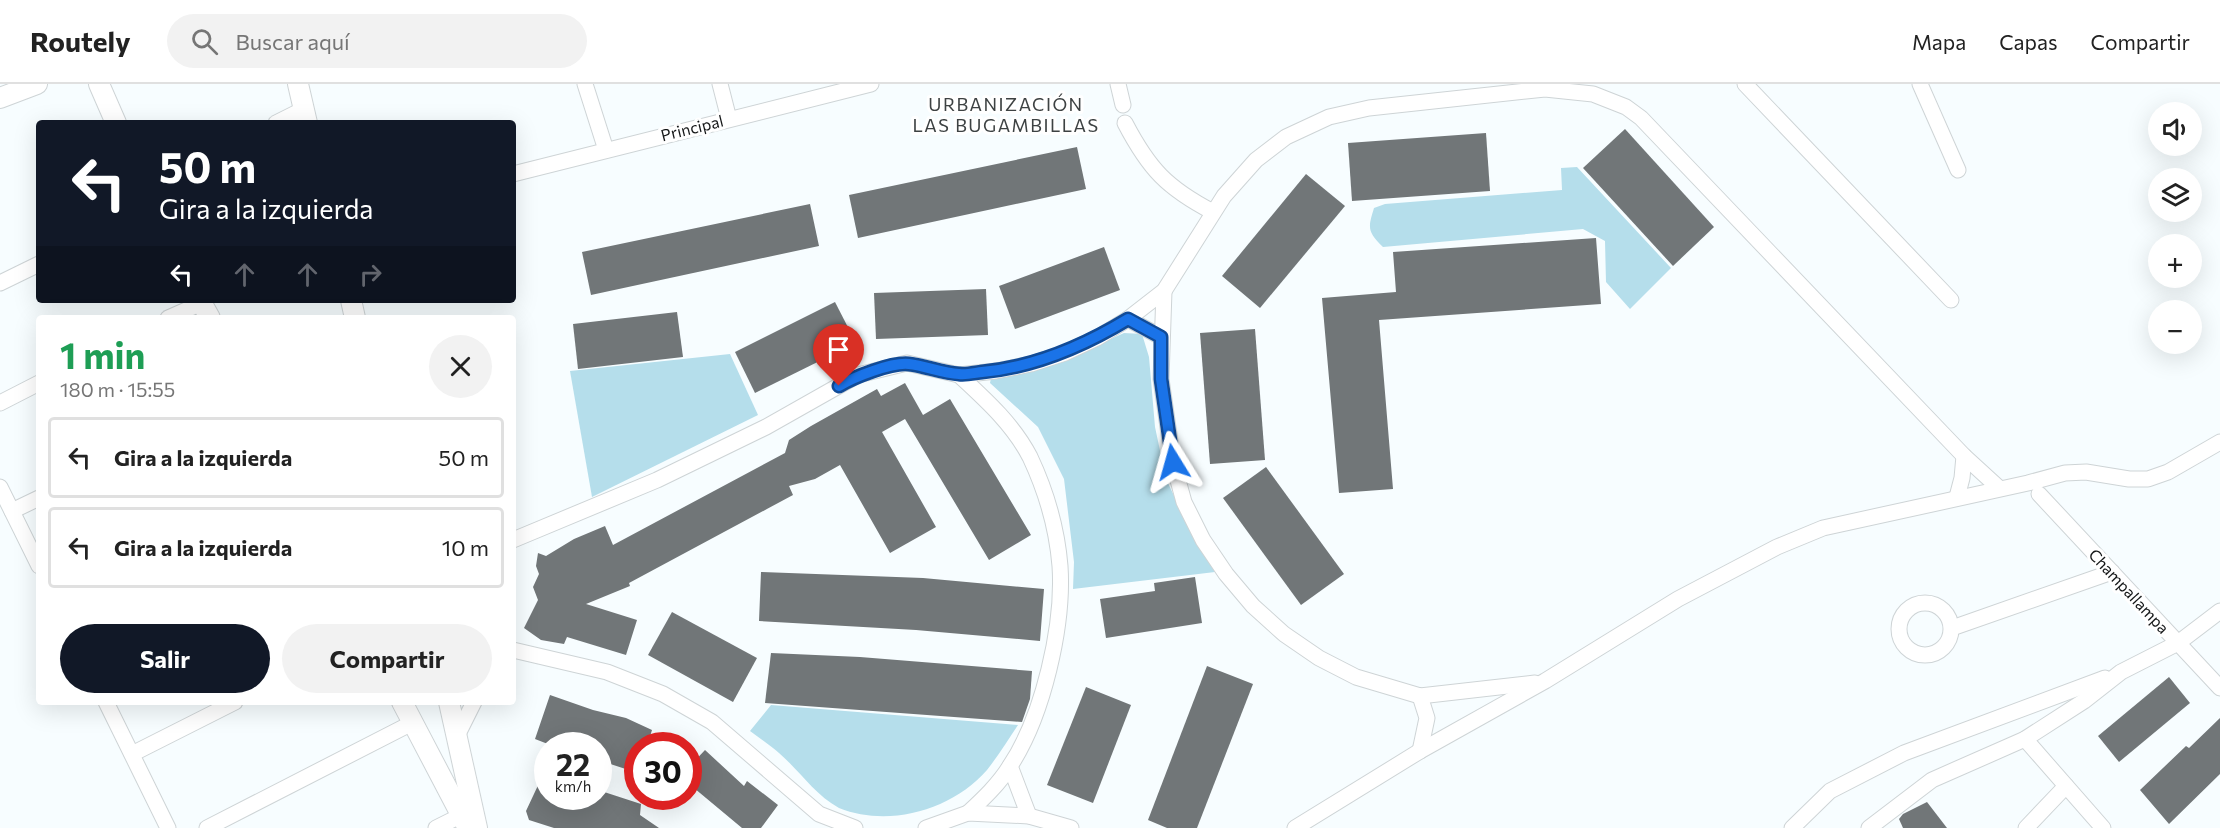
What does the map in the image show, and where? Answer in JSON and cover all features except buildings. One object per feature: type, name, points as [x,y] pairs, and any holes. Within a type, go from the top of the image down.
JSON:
[{"type":"street","points":[[0,98],[37,84]]},
{"type":"street","points":[[99,84],[115,120]]},
{"type":"street","points":[[288,120],[305,116],[298,84]]},
{"type":"street","points":[[585,84],[606,150]]},
{"type":"street","points":[[720,84],[729,119]]},
{"type":"street","name":"Principal","points":[[516,173],[851,86],[871,84]]},
{"type":"street","points":[[1118,84],[1123,105]]},
{"type":"street","points":[[1745,84],[1951,300]]},
{"type":"street","points":[[1920,84],[1958,170]]},
{"type":"street","points":[[516,539],[657,480],[766,427],[858,375],[907,363],[959,375],[996,371],[1031,364],[1065,353],[1097,338],[1128,319],[1164,291],[1213,212],[1239,177],[1256,159],[1286,137],[1329,117],[1369,108],[1545,89],[1593,94],[1626,107],[1663,139],[1964,456],[2000,488]]},
{"type":"street","points":[[1125,123],[1140,152],[1160,177],[1185,197],[1213,212]]},
{"type":"street","points":[[0,283],[36,265]]},
{"type":"street","points":[[1164,291],[1161,379],[1173,462],[1184,502],[1203,540],[1226,574],[1253,606],[1284,634],[1319,658],[1356,677],[1420,696],[1545,681]]},
{"type":"street","points":[[178,315],[204,307]]},
{"type":"street","points":[[1128,319],[1161,337]]},
{"type":"street","points":[[959,375],[1001,414],[1029,456],[1051,512],[1060,567],[1058,615],[1045,686],[1029,732],[1010,766],[994,787],[968,813]]},
{"type":"street","points":[[0,403],[36,385]]},
{"type":"street","points":[[1295,828],[1420,751],[1545,681],[1678,599],[1777,547],[1822,528],[2065,473],[2086,471],[2129,479],[2148,479],[2168,472],[2220,442]]},
{"type":"street","points":[[1957,497],[1964,456]]},
{"type":"street","points":[[0,487],[36,560]]},
{"type":"street","name":"Champallampa","points":[[2039,494],[2220,688]]},
{"type":"street","points":[[12,511],[36,499]]},
{"type":"street","points":[[1952,628],[2112,572]]},
{"type":"street","points":[[1792,828],[1830,791],[1904,753],[2121,672],[2178,643],[2220,611]]},
{"type":"street","points":[[516,651],[607,672],[663,694],[712,722],[819,814],[855,828]]},
{"type":"street","points":[[1869,828],[1932,780],[2025,739],[2084,701],[2121,672]]},
{"type":"street","points":[[1420,696],[1427,718],[1420,751]]},
{"type":"street","points":[[108,705],[168,828]]},
{"type":"street","points":[[132,754],[229,705]]},
{"type":"street","points":[[403,705],[465,822],[436,828]]},
{"type":"street","points":[[449,705],[477,828]]},
{"type":"street","points":[[456,738],[472,705]]},
{"type":"street","points":[[207,828],[412,723]]},
{"type":"street","points":[[2025,739],[2103,828]]},
{"type":"street","points":[[1010,766],[1029,816]]},
{"type":"street","points":[[2026,828],[2066,786]]},
{"type":"street","points":[[926,828],[968,813],[1029,816],[1071,828]]},
{"type":"shaded area","points":[[1577,167],[1671,268],[1630,309],[1606,282],[1605,241],[1583,229],[1383,247],[1370,229],[1374,208],[1385,204],[1562,190],[1561,168]]},
{"type":"shaded area","points":[[1124,333],[1142,334],[1149,357],[1155,427],[1166,479],[1190,529],[1215,572],[1073,589],[1074,562],[1064,479],[1038,427],[990,383],[992,373],[1069,358]]},
{"type":"shaded area","points":[[730,354],[758,415],[592,497],[570,371]]},
{"type":"shaded area","points":[[771,705],[1018,725],[987,770],[956,796],[919,811],[878,816],[858,814],[839,808],[815,789],[779,753],[750,731]]},
{"type":"district","name":"URBANIZACIÓN LAS BUGAMBILLAS","points":[[1006,115]]},
{"type":"route","points":[[839,386],[858,375],[907,363],[959,375],[1031,364],[1065,353],[1097,338],[1128,319],[1161,337],[1161,379],[1173,462]]}]
